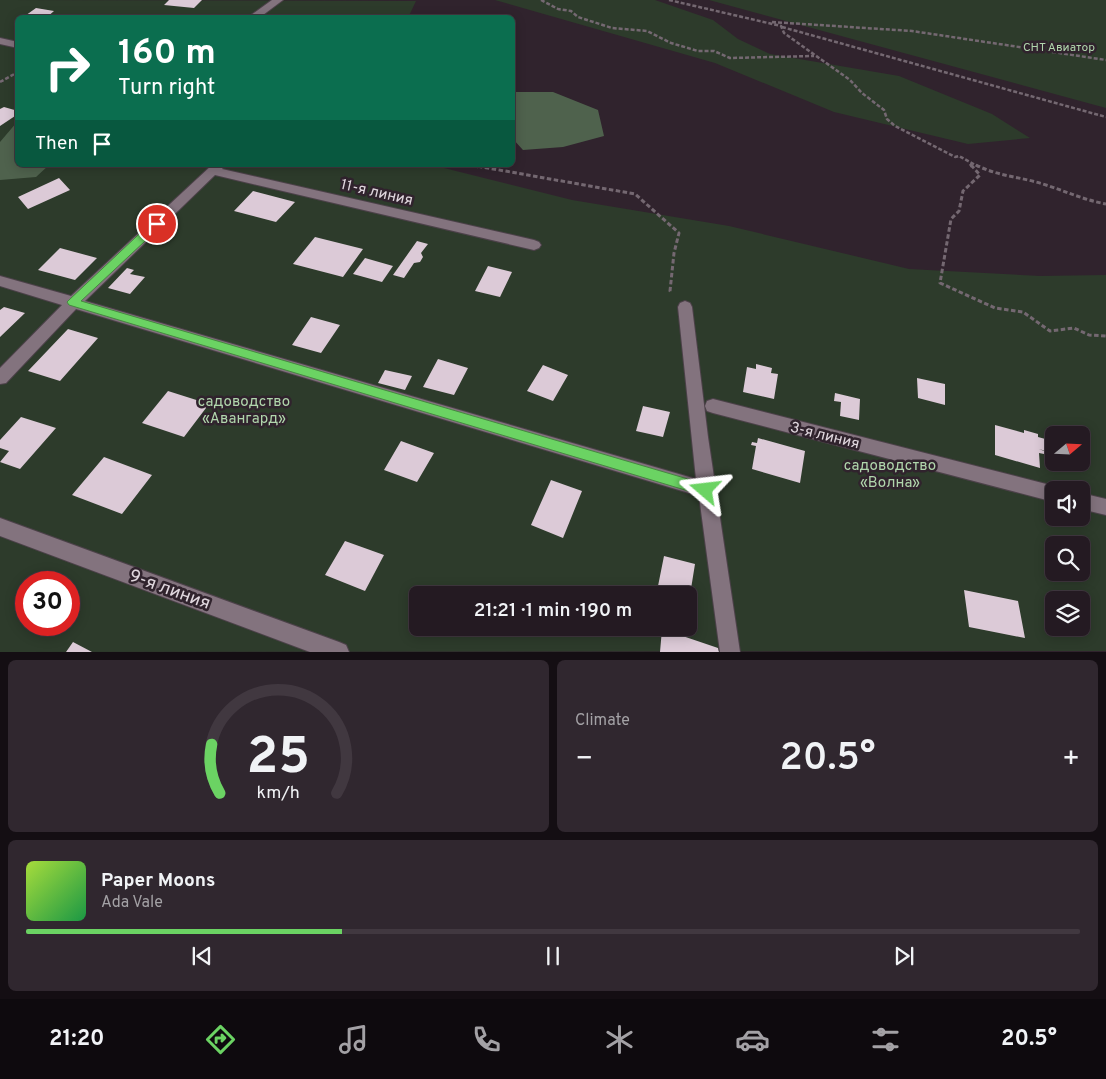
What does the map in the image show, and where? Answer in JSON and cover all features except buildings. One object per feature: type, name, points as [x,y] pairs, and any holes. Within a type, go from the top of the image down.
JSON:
[{"type":"street","points":[[256,15],[278,0]]},
{"type":"street","points":[[0,41],[15,44]]},
{"type":"street","points":[[0,378],[73,302],[216,168]]},
{"type":"street","name":"11-я линия","points":[[216,168],[534,245]]},
{"type":"street","points":[[0,281],[705,490]]},
{"type":"street","points":[[685,307],[705,490],[730,652]]},
{"type":"street","name":"3-я линия","points":[[712,406],[1045,492]]},
{"type":"street","points":[[1090,503],[1106,507]]},
{"type":"street","name":"9-я линия","points":[[0,526],[339,652]]},
{"type":"path","points":[[541,0],[558,9],[571,11],[578,17],[606,26],[647,31],[671,44],[698,51],[714,51],[730,58],[745,59],[796,54],[814,56]]},
{"type":"path","points":[[670,0],[764,21],[1106,117]]},
{"type":"path","points":[[764,21],[912,31],[1106,60]]},
{"type":"path","points":[[781,26],[784,33],[850,80],[862,93],[876,102],[895,126],[955,156],[966,159],[980,175],[963,191],[959,211],[951,219],[940,283],[995,308],[1023,312],[1050,331],[1074,328],[1088,335],[1106,336]]},
{"type":"path","points":[[0,82],[15,74]]},
{"type":"path","points":[[968,162],[989,172],[1043,184],[1086,200],[1106,204]]},
{"type":"path","points":[[481,167],[635,194],[679,233],[674,253],[670,290],[685,307]]},
{"type":"green space","name":"садоводство «Авангард»","points":[[0,0],[416,1],[409,15],[15,15],[15,167],[440,167],[572,200],[729,226],[909,269],[1040,276],[1106,275],[1106,651],[0,652]]},
{"type":"green space","points":[[495,0],[655,0],[713,20],[738,39],[770,54],[899,76],[992,114],[1030,138],[968,144],[834,112],[715,63]]},
{"type":"green space","name":"СНТ Авиатор","points":[[709,0],[1106,0],[1106,108]]},
{"type":"shaded area","points":[[515,92],[553,92],[598,110],[604,136],[563,147],[523,150],[515,141]]},
{"type":"shaded area","points":[[15,124],[15,167],[47,167],[36,177],[0,180],[0,142]]},
{"type":"route","points":[[157,224],[73,302],[705,490]]},
{"type":"park label","name":"садоводство «Волна»","points":[[890,474]]}]
